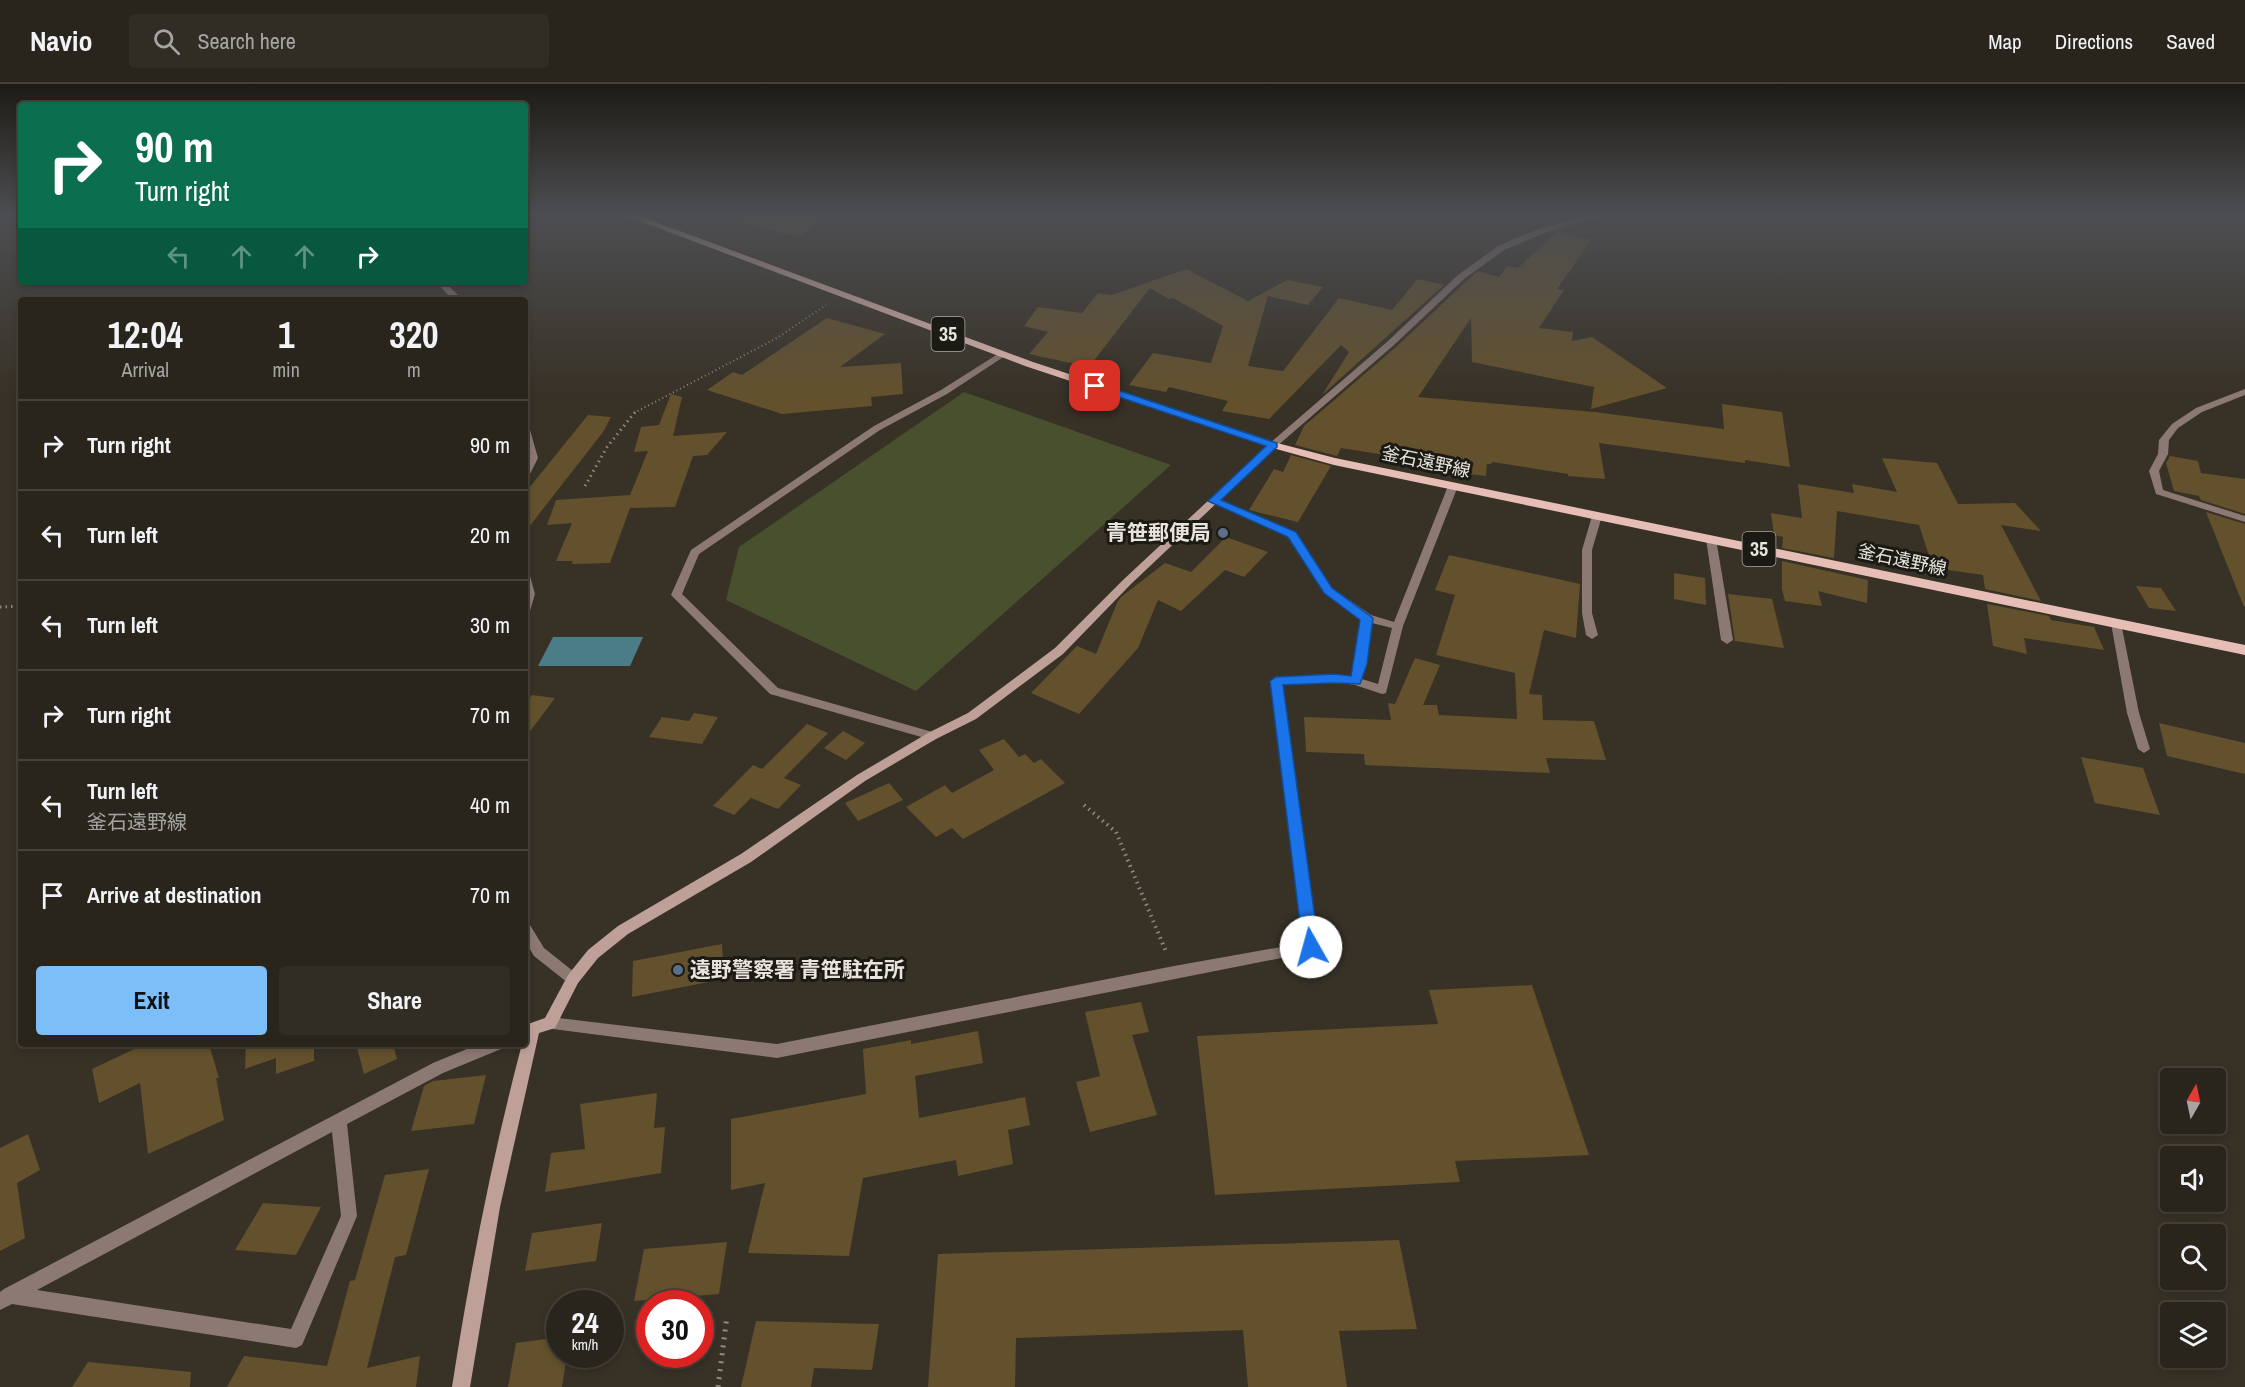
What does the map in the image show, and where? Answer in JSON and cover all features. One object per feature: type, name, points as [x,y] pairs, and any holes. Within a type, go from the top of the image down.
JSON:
[{"type":"main road","name":"釜石遠野線","points":[[788,275],[1004,354],[1273,445],[1334,461],[2245,650]]},
{"type":"street","points":[[550,1023],[573,979],[593,954],[623,930],[746,858],[861,778],[932,736],[972,716],[1059,651],[1127,582],[1273,445],[1391,343],[1464,275]]},
{"type":"street","points":[[443,285],[455,297]]},
{"type":"street","points":[[932,736],[774,691],[676,595],[695,552],[877,428],[944,392],[1004,354]]},
{"type":"street","points":[[2245,392],[2199,410],[2175,426],[2164,440],[2163,454],[2154,471],[2159,492],[2245,519]]},
{"type":"street","points":[[528,440],[533,458],[528,468]]},
{"type":"street","points":[[529,1031],[550,1023],[777,1051],[1311,947],[1276,681],[1334,678],[1356,681],[1382,690],[1398,626],[1453,486]]},
{"type":"street","points":[[1214,501],[1292,535],[1328,590],[1367,618],[1398,626]]},
{"type":"street","points":[[1592,635],[1587,613],[1587,550],[1597,516]]},
{"type":"street","points":[[1711,539],[1727,640]]},
{"type":"street","points":[[528,581],[530,601],[528,605]]},
{"type":"street","points":[[1356,681],[1367,618]]},
{"type":"street","points":[[2116,623],[2133,713],[2144,749]]},
{"type":"street","points":[[528,934],[539,952],[573,979]]},
{"type":"street","points":[[5,1298],[438,1068],[489,1047]]},
{"type":"street","points":[[461,1387],[473,1302],[526,1047]]},
{"type":"street","points":[[5,1298],[296,1339],[349,1216],[339,1120]]},
{"type":"path","points":[[585,486],[607,447],[634,412],[777,338],[842,295]]},
{"type":"path","points":[[0,607],[18,606]]},
{"type":"path","points":[[1084,805],[1116,832],[1174,972]]},
{"type":"path","points":[[718,1387],[727,1316]]},
{"type":"green space","points":[[964,392],[1171,465],[916,691],[726,600],[739,547]]},
{"type":"water","points":[[553,637],[643,637],[630,666],[538,666]]},
{"type":"building","points":[[1169,275],[1197,275],[1248,301],[1287,280],[1323,287],[1308,305],[1268,296],[1248,366],[1283,371],[1339,298],[1392,310],[1418,279],[1444,285],[1322,395],[1349,352],[1341,345],[1269,419],[1222,411],[1228,401],[1169,387],[1166,392],[1129,385],[1153,353],[1211,363],[1223,326],[1150,288],[1089,367],[1029,354],[1048,332],[1024,326],[1038,307],[1082,313],[1098,293],[1112,295]]},
{"type":"building","points":[[1474,275],[1499,277],[1501,275],[1567,275],[1557,289],[1564,290],[1539,328],[1573,332],[1572,341],[1592,337],[1667,388],[1591,409],[1594,387],[1472,362],[1471,318],[1418,397],[1595,412],[1724,429],[1722,404],[1782,412],[1790,467],[1599,443],[1605,479],[1568,476],[1568,474],[1492,462],[1487,464],[1486,476],[1460,473],[1461,468],[1405,458],[1341,448],[1337,456],[1295,445],[1304,426],[1396,347]]},
{"type":"building","points":[[827,318],[885,334],[840,367],[901,363],[903,394],[871,397],[872,406],[782,414],[707,390],[733,372],[742,375]]},
{"type":"building","points":[[671,394],[682,397],[673,436],[727,432],[707,455],[693,456],[675,507],[630,508],[610,563],[572,564],[573,561],[556,561],[572,523],[547,525],[556,500],[630,495],[648,451],[634,452],[641,427],[659,425]]},
{"type":"building","points":[[588,415],[611,417],[603,432],[528,528],[528,489]]},
{"type":"building","points":[[1291,455],[1331,466],[1298,522],[1249,510],[1274,469],[1283,472]]},
{"type":"building","points":[[2170,456],[2198,461],[2201,473],[2245,479],[2245,514],[2201,500],[2199,496],[2174,491],[2166,463]]},
{"type":"building","points":[[1882,458],[1937,463],[1958,504],[2015,503],[2041,531],[2001,525],[2041,601],[1985,589],[1983,575],[1933,568],[1919,525],[1837,511],[1834,558],[1782,548],[1783,537],[1774,535],[1771,513],[1802,518],[1798,484],[1854,493],[1852,484],[1897,492]]},
{"type":"building","points":[[2206,512],[2245,524],[2244,607]]},
{"type":"building","points":[[1226,537],[1268,552],[1244,577],[1225,570],[1181,611],[1158,600],[1138,648],[1079,714],[1031,693],[1077,646],[1096,654],[1121,597],[1165,563],[1191,572]]},
{"type":"building","points":[[1449,555],[1580,584],[1576,638],[1544,630],[1529,694],[1542,695],[1543,720],[1594,721],[1606,760],[1546,758],[1550,773],[1365,765],[1364,754],[1306,752],[1304,717],[1391,720],[1388,703],[1395,704],[1415,658],[1440,665],[1423,705],[1437,705],[1439,715],[1517,719],[1515,673],[1436,655],[1455,595],[1435,590]]},
{"type":"building","points":[[1782,561],[1868,580],[1867,603],[1818,591],[1822,606],[1785,601],[1782,589]]},
{"type":"building","points":[[1674,573],[1705,578],[1706,605],[1674,599]]},
{"type":"building","points":[[2136,586],[2161,588],[2176,611],[2149,608]]},
{"type":"building","points":[[1728,594],[1772,599],[1784,648],[1735,641]]},
{"type":"building","points":[[1987,604],[2049,616],[2051,620],[2094,627],[2104,650],[2024,638],[2027,654],[1993,646]]},
{"type":"building","points":[[532,695],[555,698],[528,734],[528,700]]},
{"type":"building","points":[[694,713],[718,717],[702,744],[649,737],[662,717],[689,721]]},
{"type":"building","points":[[2159,723],[2245,743],[2245,774],[2167,756]]},
{"type":"building","points":[[807,724],[828,733],[784,778],[801,785],[778,809],[751,798],[734,815],[713,806],[753,765],[762,769]]},
{"type":"building","points":[[843,731],[865,743],[846,760],[824,748]]},
{"type":"building","points":[[1004,739],[1019,757],[1025,754],[1034,763],[1041,759],[1065,783],[963,839],[952,828],[936,837],[906,807],[945,785],[952,793],[994,770],[979,750]]},
{"type":"building","points":[[2081,757],[2143,768],[2160,815],[2095,803]]},
{"type":"building","points":[[889,783],[903,800],[858,821],[845,803]]},
{"type":"building","name":"遠野警察署 青笹駐在所","points":[[722,944],[724,979],[632,997],[633,961]]},
{"type":"building","points":[[1532,985],[1589,1155],[1455,1161],[1460,1182],[1215,1195],[1197,1036],[1438,1024],[1429,990]]},
{"type":"building","points":[[1141,1002],[1149,1032],[1132,1035],[1157,1115],[1090,1132],[1076,1082],[1100,1076],[1085,1012]]},
{"type":"building","points":[[978,1031],[983,1063],[915,1076],[919,1118],[1025,1097],[1030,1125],[1008,1130],[1013,1164],[958,1176],[956,1160],[863,1178],[849,1256],[748,1253],[765,1183],[731,1190],[731,1119],[866,1094],[863,1049],[911,1040],[911,1044]]},
{"type":"building","points":[[139,1047],[210,1047],[219,1078],[216,1078],[224,1120],[148,1154],[140,1083],[99,1103],[92,1069]]},
{"type":"building","points":[[246,1047],[314,1047],[314,1061],[276,1074],[276,1058],[245,1069]]},
{"type":"building","points":[[357,1047],[394,1047],[397,1059],[364,1074]]},
{"type":"building","points":[[486,1075],[474,1124],[411,1131],[424,1086],[433,1081]]},
{"type":"building","points":[[657,1093],[654,1128],[665,1127],[661,1173],[545,1192],[551,1153],[585,1149],[580,1104]]},
{"type":"building","points":[[28,1134],[40,1170],[17,1183],[25,1238],[0,1251],[0,1148]]},
{"type":"building","points":[[429,1169],[406,1255],[395,1257],[367,1368],[420,1356],[416,1387],[227,1387],[244,1356],[327,1366],[350,1281],[355,1280],[385,1175]]},
{"type":"building","points":[[263,1203],[321,1207],[296,1255],[235,1250]]},
{"type":"building","points":[[602,1223],[596,1261],[525,1271],[532,1233]]},
{"type":"building","points":[[1399,1240],[1417,1329],[1339,1331],[1347,1387],[1248,1387],[1243,1330],[1016,1338],[1015,1387],[928,1387],[938,1254]]},
{"type":"building","points":[[727,1242],[719,1294],[714,1294],[714,1290],[636,1290],[644,1249]]},
{"type":"building","points":[[756,1321],[879,1324],[872,1370],[814,1368],[811,1387],[741,1387]]},
{"type":"building","points":[[546,1339],[546,1368],[565,1368],[562,1387],[508,1387],[516,1343]]},
{"type":"building","points":[[88,1362],[191,1372],[190,1387],[72,1387]]},
{"type":"place","name":"青笹郵便局","points":[[1223,533]]},
{"type":"place","name":"遠野警察署 青笹駐在所","points":[[678,970]]},
{"type":"route","points":[[1095,386],[1273,445],[1214,501],[1292,535],[1328,590],[1367,618],[1356,681],[1334,678],[1276,681],[1311,947]]}]
